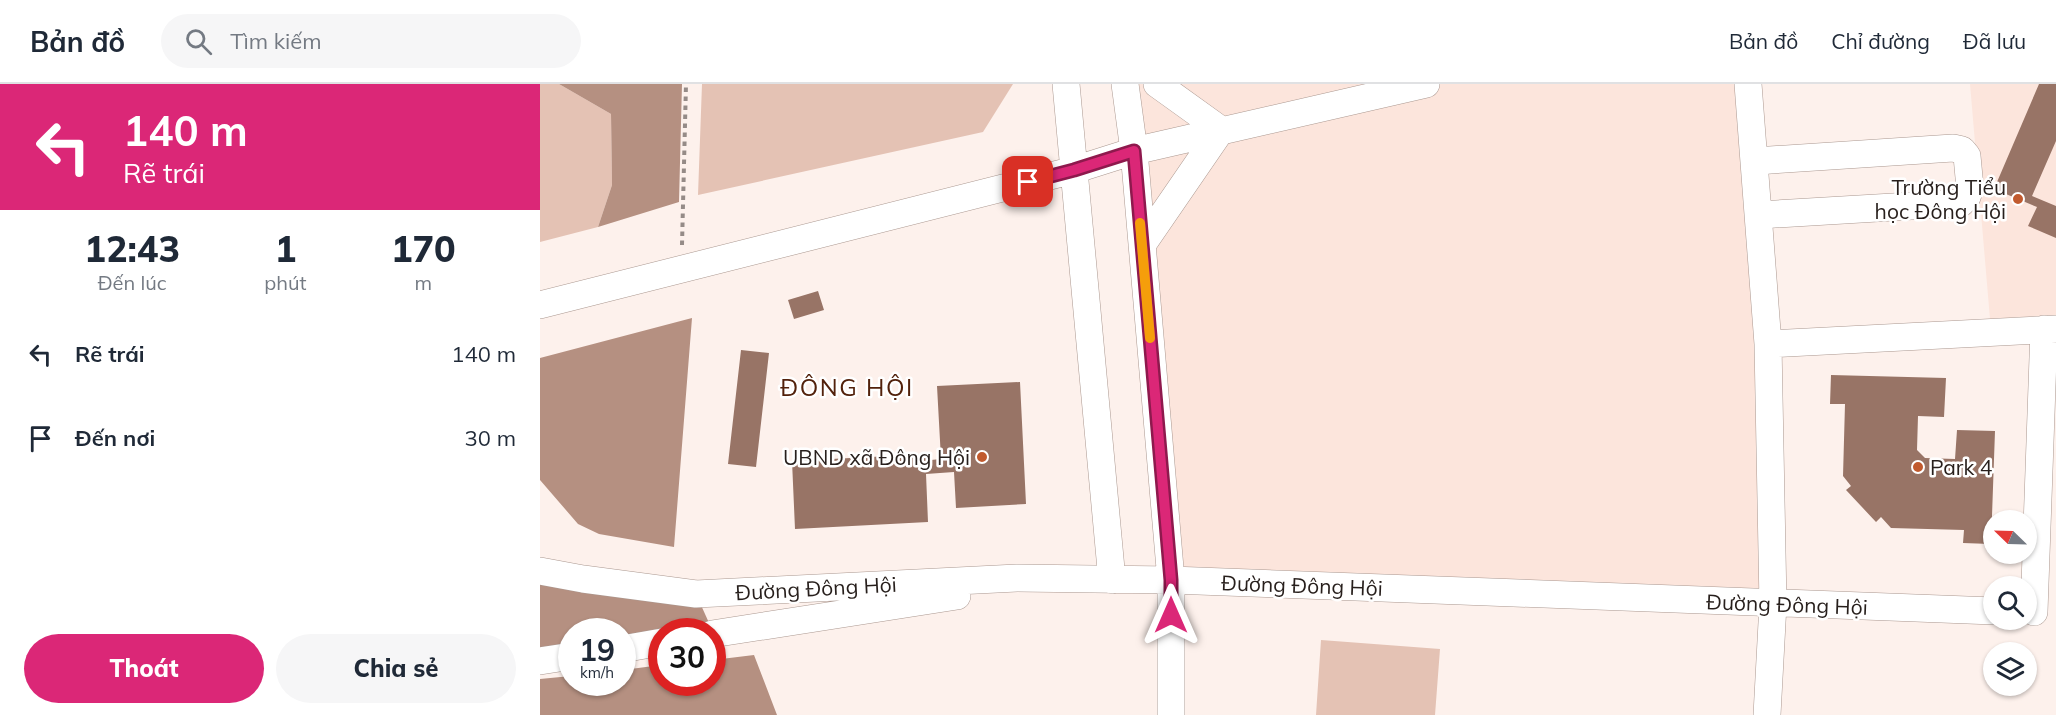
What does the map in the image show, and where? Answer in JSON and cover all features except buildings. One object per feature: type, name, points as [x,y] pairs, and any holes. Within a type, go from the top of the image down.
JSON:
[{"type":"street","points":[[1066,84],[1112,580]]},
{"type":"street","points":[[1125,84],[1134,151],[1171,580],[1171,715]]},
{"type":"street","points":[[1158,84],[1221,130]]},
{"type":"street","points":[[540,305],[1074,170],[1134,151],[1425,84]]},
{"type":"street","points":[[1748,84],[1768,344],[1773,604],[1767,715]]},
{"type":"street","points":[[1142,245],[1221,130]]},
{"type":"street","points":[[1755,161],[1953,148],[1962,150],[1967,156],[1970,188],[1967,196],[1960,203],[1759,214]]},
{"type":"street","points":[[1768,344],[2050,342],[2039,612]]},
{"type":"street","name":"Đường Đông Hội","points":[[540,571],[696,594],[1017,578],[1171,580],[1773,604],[1983,610]]},
{"type":"street","points":[[726,632],[1068,579]]},
{"type":"street","points":[[540,661],[558,658]]},
{"type":"path","points":[[681,269],[686,84]]},
{"type":"shaded area","points":[[540,84],[559,84],[611,114],[612,185],[598,227],[540,242]]},
{"type":"shaded area","points":[[559,84],[682,84],[679,202],[598,227],[612,185],[611,114]]},
{"type":"shaded area","points":[[702,84],[1013,84],[983,132],[698,195]]},
{"type":"shaded area","points":[[1122,84],[1746,84],[1773,604],[1171,580]]},
{"type":"shaded area","name":"Trường Tiểu học Đông Hội","points":[[1970,84],[2056,84],[2056,315],[1990,319]]},
{"type":"shaded area","points":[[692,318],[674,547],[599,534],[578,524],[540,480],[540,358]]},
{"type":"shaded area","points":[[540,578],[696,594],[707,618],[648,618],[648,638],[636,643],[636,618],[558,618],[558,653],[540,654]]},
{"type":"shaded area","points":[[1321,640],[1440,649],[1435,715],[1316,715]]},
{"type":"shaded area","points":[[754,655],[777,715],[540,715],[540,679],[558,677],[558,696],[636,696],[636,668],[648,667],[648,696],[726,696],[726,658]]},
{"type":"slow traffic","points":[[1140,223],[1150,338]]},
{"type":"place","name":"Trường Tiểu học Đông Hội","points":[[2018,199]]},
{"type":"place","name":"UBND xã Đông Hội","points":[[982,457]]},
{"type":"place","name":"Park 4","points":[[1918,467]]},
{"type":"district","name":"ĐÔNG HỘI","points":[[847,387]]},
{"type":"route","points":[[1028,182],[1134,151],[1171,580],[1171,615]]}]
